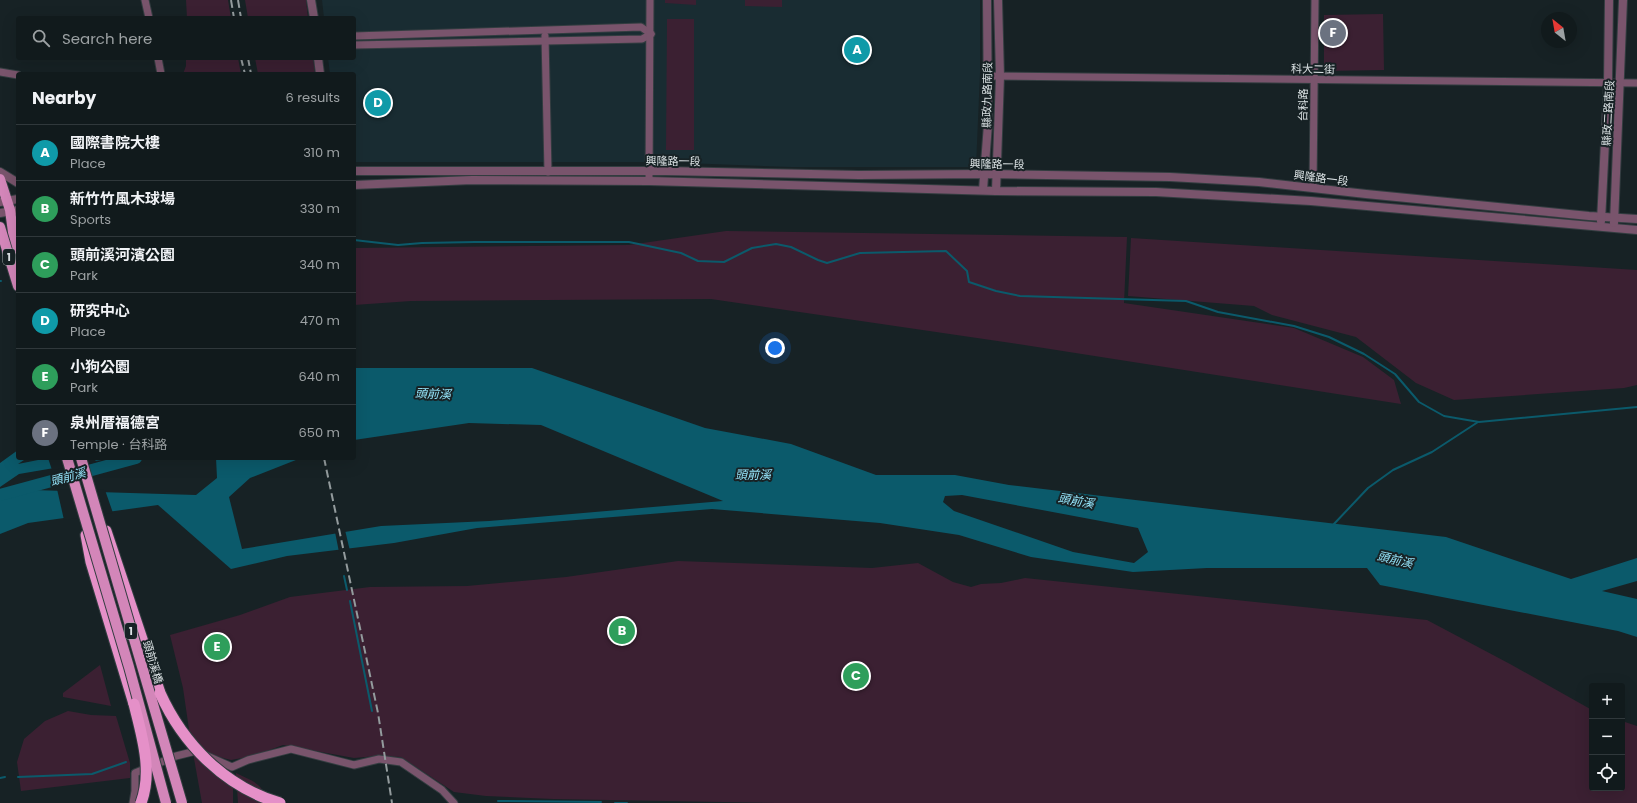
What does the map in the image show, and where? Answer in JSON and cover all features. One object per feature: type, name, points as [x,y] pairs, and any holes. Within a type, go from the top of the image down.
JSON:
[{"type":"highway","points":[[88,482],[115,554],[160,693],[175,722],[193,746],[222,773],[239,785],[280,803]]},
{"type":"highway","points":[[75,485],[91,562],[134,704],[145,750],[145,782],[141,803]]},
{"type":"main road","name":"1","points":[[0,179],[3,201],[10,213],[16,242]]},
{"type":"main road","name":"1","points":[[0,227],[16,279]]},
{"type":"main road","name":"1","points":[[68,460],[129,667],[166,803]]},
{"type":"main road","name":"頭前溪橋","points":[[82,460],[182,803]]},
{"type":"street","points":[[146,0],[149,16]]},
{"type":"street","points":[[311,0],[314,16]]},
{"type":"street","points":[[649,181],[650,0]]},
{"type":"street","name":"縣政九路南段","points":[[982,190],[988,124],[987,0]]},
{"type":"street","name":"縣政九路南段","points":[[996,191],[1000,76],[998,0]]},
{"type":"street","name":"台科路","points":[[1313,187],[1315,0]]},
{"type":"street","name":"縣政二路南段","points":[[1600,226],[1602,216],[1608,83],[1609,0]]},
{"type":"street","name":"縣政二路南段","points":[[1614,227],[1624,0]]},
{"type":"street","points":[[356,36],[641,27],[651,34]]},
{"type":"street","points":[[545,30],[548,172]]},
{"type":"street","points":[[356,45],[642,39],[651,34]]},
{"type":"street","points":[[158,60],[161,72]]},
{"type":"street","points":[[318,60],[320,72]]},
{"type":"street","points":[[0,72],[16,75]]},
{"type":"street","name":"科大二街","points":[[988,76],[1637,83]]},
{"type":"street","name":"興隆路一段","points":[[356,171],[649,172],[859,175],[984,174],[1170,177],[1259,182],[1373,195],[1637,219]]},
{"type":"street","points":[[0,172],[16,182]]},
{"type":"street","name":"興隆路一段","points":[[356,185],[472,180],[649,181],[996,191],[1164,192],[1311,201],[1637,230]]},
{"type":"street","points":[[3,201],[16,199]]},
{"type":"street","points":[[132,803],[135,791],[135,773],[176,756],[196,751],[232,767],[248,760],[291,749],[354,765],[379,759],[402,762],[442,790],[454,803]]},
{"type":"shaded area","points":[[186,0],[228,0],[231,16],[187,16]]},
{"type":"shaded area","points":[[245,0],[306,0],[308,16],[248,16]]},
{"type":"shaded area","points":[[322,0],[980,0],[980,73],[976,167],[791,167],[658,162],[356,162],[356,72],[330,72],[328,60],[356,60],[356,16],[324,16]]},
{"type":"shaded area","points":[[665,0],[696,0],[696,5],[665,3]]},
{"type":"shaded area","points":[[745,0],[782,0],[782,7],[745,6]]},
{"type":"shaded area","points":[[1383,14],[1384,70],[1324,71],[1324,15]]},
{"type":"shaded area","points":[[667,19],[694,19],[694,150],[666,150]]},
{"type":"shaded area","points":[[186,60],[238,60],[241,72],[184,72]]},
{"type":"shaded area","points":[[255,60],[313,60],[315,72],[258,72]]},
{"type":"shaded area","points":[[726,231],[1127,237],[1124,303],[1294,328],[1363,357],[1394,380],[1401,404],[1018,344],[711,299],[411,301],[356,305],[356,248],[629,245]]},
{"type":"shaded area","points":[[1131,238],[1637,270],[1637,385],[1624,388],[1454,400],[1416,383],[1356,337],[1272,315],[1254,306],[1128,296]]},
{"type":"shaded area","points":[[678,561],[872,568],[918,563],[953,582],[971,587],[981,584],[1001,583],[1025,578],[1427,620],[1589,708],[1589,791],[1625,791],[1625,722],[1637,726],[1637,803],[776,803],[553,799],[486,796],[454,792],[401,757],[377,756],[354,758],[283,745],[253,756],[231,760],[192,750],[183,688],[170,635],[240,615],[290,597],[370,587],[467,586],[566,577]]},
{"type":"shaded area","points":[[100,665],[111,706],[63,697],[63,693]]},
{"type":"shaded area","points":[[68,711],[91,715],[116,716],[130,763],[130,778],[21,791],[17,762],[24,739],[45,721]]},
{"type":"shaded area","points":[[193,753],[227,767],[233,785],[233,803],[202,803]]},
{"type":"shaded area","points":[[236,773],[260,787],[267,803],[238,803]]},
{"type":"water","name":"頭前溪","points":[[356,368],[532,368],[705,428],[791,444],[876,475],[955,475],[1009,485],[1446,537],[1571,579],[1637,558],[1637,581],[1602,591],[1637,599],[1637,637],[1618,631],[1380,585],[1367,568],[1207,568],[1133,572],[1031,557],[959,535],[880,523],[712,509],[477,528],[394,543],[287,556],[231,569],[158,505],[28,523],[0,534],[0,489],[196,495],[217,478],[216,460],[296,460],[250,478],[229,497],[242,549],[381,526],[489,521],[723,501],[541,425],[469,423],[356,440]],"holes":[[[962,495],[1138,528],[1148,552],[1134,563],[1073,552],[954,511],[943,502],[945,496]]]},
{"type":"water","name":"頭前溪","points":[[16,451],[16,460],[24,460],[18,464],[38,460],[101,460],[19,474],[0,487],[0,463]]},
{"type":"pier","points":[[49,460],[95,460],[96,463],[52,470]]},
{"type":"pier","points":[[57,489],[105,490],[113,513],[64,520]]},
{"type":"pier","points":[[345,530],[350,551],[339,552],[335,532]]},
{"type":"waterway","points":[[356,240],[398,245],[475,242],[629,242],[681,253],[698,261],[724,262],[752,248],[776,244],[791,247],[827,263],[860,253],[946,251],[967,271],[969,282],[996,291],[1020,296],[1186,301],[1218,312],[1294,326],[1329,337],[1364,354],[1395,374],[1419,402],[1444,416],[1479,422],[1637,407]]},
{"type":"waterway","points":[[1333,525],[1368,488],[1393,470],[1432,452],[1478,422]]},
{"type":"waterway","name":"頭前溪","points":[[0,495],[129,460]]},
{"type":"waterway","points":[[344,576],[347,590]]},
{"type":"waterway","points":[[350,601],[372,711]]},
{"type":"waterway","points":[[18,777],[92,774],[126,762]]},
{"type":"waterway","points":[[0,778],[5,777]]},
{"type":"waterway","points":[[498,801],[601,802]]},
{"type":"waterway","points":[[615,803],[627,803]]},
{"type":"railway","points":[[231,0],[234,16]]},
{"type":"railway","points":[[238,0],[241,16]]},
{"type":"railway","points":[[242,60],[244,72]]},
{"type":"railway","points":[[248,60],[251,72]]},
{"type":"railway","points":[[324,460],[378,713],[392,803]]},
{"type":"place","name":"泉州厝福德宮","points":[[1333,33]]},
{"type":"place","name":"國際書院大樓","points":[[857,50]]},
{"type":"place","name":"研究中心","points":[[378,103]]},
{"type":"place","name":"新竹竹風木球場","points":[[622,631]]},
{"type":"place","name":"小狗公園","points":[[217,647]]},
{"type":"place","name":"頭前溪河濱公園","points":[[856,676]]}]
